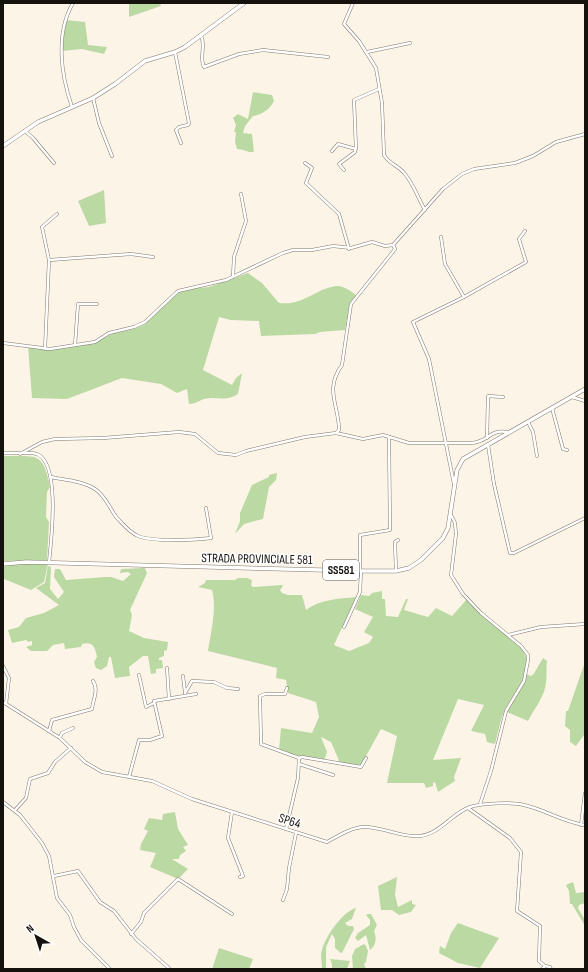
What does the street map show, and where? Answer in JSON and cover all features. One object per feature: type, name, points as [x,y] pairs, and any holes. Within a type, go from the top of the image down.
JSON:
[{"type":"main road","points":[[3,146],[42,119],[72,108],[93,98],[115,84],[144,61],[175,52],[201,36],[244,3]]},
{"type":"main road","name":"STRADA PROVINCIALE 581","points":[[3,564],[49,563],[360,571],[396,571],[414,566],[439,543],[446,534],[457,470],[463,459],[507,432],[585,389]]},
{"type":"street","points":[[72,108],[64,70],[61,44],[67,16],[73,3]]},
{"type":"street","points":[[353,3],[344,24],[367,52],[376,68],[382,103],[384,155],[406,175],[416,190],[424,210]]},
{"type":"street","points":[[201,36],[204,41],[202,48],[204,67],[239,54],[263,50],[328,57]]},
{"type":"street","points":[[367,52],[410,43]]},
{"type":"street","points":[[175,52],[189,123],[188,125],[178,127],[176,130],[181,143]]},
{"type":"street","points":[[344,170],[338,164],[355,152],[354,100],[379,89]]},
{"type":"street","points":[[93,98],[99,123],[112,156]]},
{"type":"street","points":[[24,131],[33,138],[54,163]]},
{"type":"street","points":[[3,344],[45,349],[95,342],[109,334],[134,327],[145,322],[178,291],[207,286],[233,277],[292,250],[312,250],[333,246],[349,248],[372,242],[385,246],[393,245],[448,184],[466,172],[474,169],[515,163],[533,156],[556,142],[585,134]]},
{"type":"street","points":[[332,151],[338,144],[355,150]]},
{"type":"street","points":[[305,163],[312,168],[306,183],[339,214],[349,248]]},
{"type":"street","points":[[233,277],[234,257],[246,221],[241,194]]},
{"type":"street","points":[[45,349],[49,260],[42,227],[57,214]]},
{"type":"street","points":[[454,484],[444,442],[429,359],[413,322],[464,297],[526,262],[519,239],[522,238],[524,231]]},
{"type":"street","points":[[441,236],[445,264],[464,297]]},
{"type":"street","points":[[336,433],[339,430],[339,423],[334,403],[333,385],[337,372],[342,365],[351,304],[395,249],[393,245]]},
{"type":"street","points":[[49,260],[130,254],[153,257]]},
{"type":"street","points":[[75,345],[78,304],[97,304]]},
{"type":"street","points":[[487,439],[488,396],[503,397]]},
{"type":"street","points":[[571,397],[585,401]]},
{"type":"street","points":[[552,408],[563,449],[568,450]]},
{"type":"street","points":[[528,421],[533,432],[537,456]]},
{"type":"street","points":[[20,454],[42,442],[55,438],[110,438],[179,432],[195,434],[218,453],[236,455],[246,450],[260,449],[305,437],[336,433],[362,439],[381,435],[389,436],[409,443],[475,443],[487,439],[495,432],[507,432]]},
{"type":"street","points":[[344,627],[353,610],[361,589],[360,535],[390,530],[389,436]]},
{"type":"street","points":[[488,444],[494,484],[510,553],[514,553],[585,518]]},
{"type":"street","points":[[3,453],[34,454],[40,457],[46,464],[51,477],[49,563]]},
{"type":"street","points":[[51,477],[84,484],[96,490],[102,495],[114,513],[128,529],[147,538],[184,541],[211,538],[206,508]]},
{"type":"street","points":[[450,515],[455,523],[456,534],[451,575],[463,594],[481,613],[508,635],[528,655],[524,681],[506,711],[491,771],[480,804]]},
{"type":"street","points":[[396,571],[395,542],[398,540]]},
{"type":"street","points":[[508,635],[541,627],[585,624]]},
{"type":"street","points":[[3,666],[9,678],[5,703]]},
{"type":"street","points":[[167,668],[169,699]]},
{"type":"street","points":[[139,675],[146,707],[154,703],[154,701],[169,699],[185,694],[196,694]]},
{"type":"street","points":[[183,676],[185,694]]},
{"type":"street","points":[[50,731],[52,720],[92,709],[96,697],[96,685],[93,681]]},
{"type":"street","points":[[185,694],[192,681],[214,682],[227,688],[238,689]]},
{"type":"street","points":[[286,688],[285,694],[264,694],[260,696],[260,742],[299,758],[302,757],[361,767],[366,758]]},
{"type":"street","name":"SP64","points":[[5,703],[50,731],[60,738],[85,762],[107,774],[152,781],[192,799],[327,842],[353,829],[366,827],[391,833],[422,836],[430,833],[468,808],[480,804],[524,805],[564,821],[585,826]]},
{"type":"street","points":[[129,777],[139,740],[150,740],[162,736],[154,703]]},
{"type":"street","points":[[60,738],[62,733],[73,728]]},
{"type":"street","points":[[15,810],[26,798],[31,778],[50,772],[55,762],[71,748]]},
{"type":"street","points":[[286,829],[298,778],[299,758]]},
{"type":"street","points":[[299,764],[333,775]]},
{"type":"street","points":[[581,825],[585,794]]},
{"type":"street","points":[[3,802],[15,810],[26,821],[42,843],[54,876],[57,898],[70,915],[77,934],[84,944],[106,968],[110,969]]},
{"type":"street","points":[[468,808],[510,838],[521,852],[517,911],[540,926],[539,961],[551,969]]},
{"type":"street","points":[[232,812],[228,838],[243,876],[240,877]]},
{"type":"street","points":[[283,900],[287,889],[289,868],[296,833]]},
{"type":"street","points":[[54,876],[78,871],[93,895],[116,913],[131,934],[170,969]]},
{"type":"street","points":[[131,934],[141,922],[144,913],[178,879],[232,914]]},
{"type":"street","points":[[542,969],[545,966]]},
{"type":"green space","points":[[129,3],[160,3],[161,6],[129,17]]},
{"type":"green space","points":[[66,20],[85,22],[88,45],[107,47],[104,54],[82,49],[62,51],[63,33]]},
{"type":"green space","points":[[253,92],[272,95],[274,101],[265,111],[253,116],[245,126],[243,133],[252,134],[254,152],[252,152],[237,149],[235,142],[236,132],[234,132],[236,125],[233,118],[238,114],[248,119]]},
{"type":"green space","points":[[104,190],[106,223],[89,226],[78,201]]},
{"type":"green space","points":[[248,273],[262,283],[279,303],[302,300],[322,290],[336,286],[344,287],[356,295],[349,307],[345,330],[320,332],[315,334],[261,336],[259,321],[231,320],[219,317],[203,370],[232,385],[236,378],[242,373],[238,394],[230,398],[208,398],[193,404],[189,404],[187,389],[177,393],[161,384],[122,378],[67,399],[32,398],[28,346],[49,350],[96,342],[114,333],[130,330],[144,325],[181,290],[209,287]]},
{"type":"green space","points":[[3,456],[31,456],[41,461],[44,467],[50,487],[47,492],[46,517],[49,522],[47,560],[3,561]]},
{"type":"green space","points":[[277,473],[276,480],[269,487],[263,519],[244,524],[235,534],[240,521],[240,513],[252,485],[269,477],[269,475]]},
{"type":"green space","points":[[13,563],[48,564],[44,582],[31,590],[4,579],[3,582],[3,565]]},
{"type":"green space","points":[[48,566],[51,567],[50,589],[58,599],[64,592],[54,577],[55,569],[60,569],[66,580],[111,577],[123,581],[131,574],[128,572],[120,573],[121,569],[143,568],[144,566],[147,573],[130,610],[132,615],[129,631],[144,638],[168,642],[167,650],[164,651],[164,656],[159,658],[159,660],[162,660],[163,668],[156,669],[156,673],[151,674],[148,656],[143,656],[129,667],[130,676],[115,678],[111,657],[109,657],[107,666],[101,670],[96,668],[94,662],[97,657],[93,646],[89,643],[82,644],[81,647],[65,649],[64,643],[53,645],[47,651],[31,651],[26,647],[32,645],[32,641],[28,642],[26,640],[12,643],[8,630],[19,627],[26,618],[44,613],[59,605],[36,588],[45,583]]},
{"type":"green space","points":[[238,578],[247,578],[252,580],[251,585],[253,587],[282,585],[283,586],[280,590],[282,593],[288,595],[302,595],[306,610],[312,606],[324,602],[356,597],[334,645],[349,651],[369,643],[373,637],[364,632],[373,617],[355,609],[361,595],[369,596],[372,593],[382,591],[382,599],[385,599],[386,616],[398,617],[406,599],[408,599],[404,610],[428,617],[436,608],[452,616],[467,599],[479,612],[519,646],[525,654],[527,662],[523,679],[504,711],[495,744],[487,742],[485,734],[471,731],[484,705],[458,699],[433,760],[461,758],[454,777],[455,781],[438,792],[435,782],[433,783],[433,786],[426,788],[424,783],[387,783],[397,736],[381,729],[360,767],[341,765],[331,742],[321,737],[327,752],[324,761],[299,757],[279,750],[281,728],[312,733],[319,717],[316,702],[288,693],[286,680],[276,678],[277,668],[208,651],[214,605],[212,590],[198,587],[205,583],[206,580],[235,580]]},
{"type":"green space","points":[[543,658],[547,661],[545,688],[528,721],[507,712],[527,674],[530,676],[533,675]]},
{"type":"green space","points":[[585,662],[585,729],[584,735],[576,746],[570,742],[570,730],[565,726],[566,711],[568,711]]},
{"type":"green space","points":[[175,812],[178,829],[188,845],[183,847],[186,851],[180,855],[179,859],[172,859],[188,869],[178,879],[150,867],[156,853],[140,850],[141,844],[148,831],[144,829],[149,818],[162,820],[163,814]]},
{"type":"green space","points":[[397,877],[395,895],[398,907],[412,900],[412,904],[416,905],[411,912],[399,915],[392,910],[381,910],[378,886]]},
{"type":"green space","points":[[573,882],[576,893],[585,892],[585,903],[579,905],[578,908],[585,920],[585,926],[572,904],[570,904],[569,891],[566,885]]},
{"type":"green space","points":[[356,908],[352,919],[345,923],[348,926],[353,926],[354,929],[342,953],[335,948],[335,939],[332,934],[326,947],[326,969],[322,969],[321,952],[327,938],[340,919]]},
{"type":"green space","points":[[371,914],[377,925],[374,931],[376,939],[375,944],[370,950],[366,935],[358,941],[355,938],[358,933],[370,925],[370,920],[366,915]]},
{"type":"green space","points":[[458,923],[499,938],[480,968],[458,963],[439,953],[440,946],[445,949],[451,933]]},
{"type":"green space","points":[[364,944],[368,951],[366,962],[364,964],[366,969],[353,969],[352,956],[355,949]]},
{"type":"green space","points":[[219,948],[253,959],[249,969],[212,969]]},
{"type":"green space","points":[[330,959],[350,961],[347,969],[332,969]]}]
